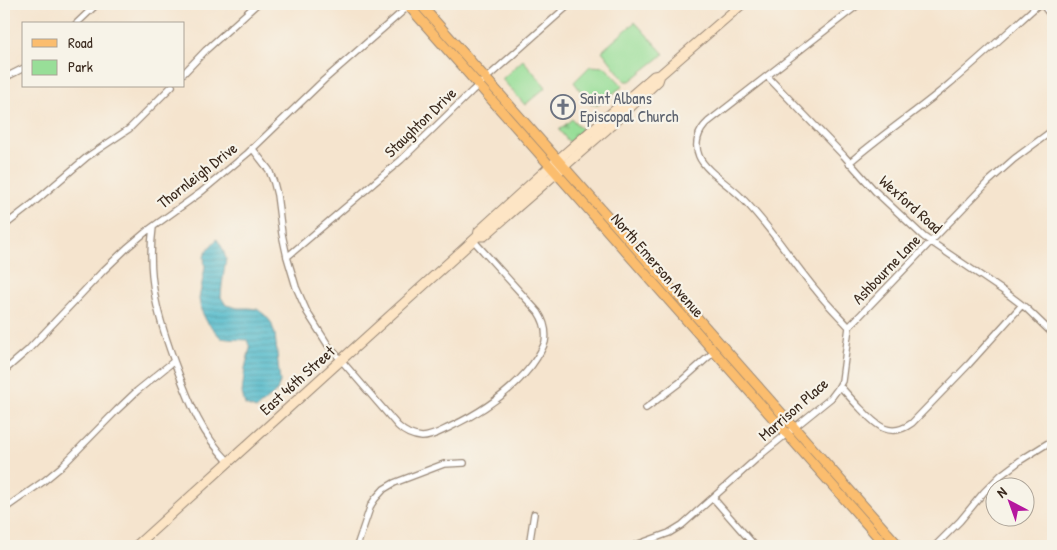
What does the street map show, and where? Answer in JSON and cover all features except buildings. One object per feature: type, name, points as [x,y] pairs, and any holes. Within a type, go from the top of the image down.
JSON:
[{"type":"main road","name":"North Emerson Avenue","points":[[409,4],[714,352],[899,546]]},
{"type":"main road","name":"North Emerson Avenue","points":[[420,4],[722,345],[790,431],[886,546]]},
{"type":"main road","name":"East 46th Street","points":[[136,546],[476,238],[479,230],[614,122],[658,81],[660,75],[742,4]]},
{"type":"street","points":[[78,22],[97,4]]},
{"type":"street","points":[[185,72],[206,50],[257,4]]},
{"type":"street","name":"Thornleigh Drive","points":[[4,370],[39,338],[113,261],[153,227],[200,193],[252,148],[409,4]]},
{"type":"street","name":"Staughton Drive","points":[[287,258],[401,160],[486,78],[570,4]]},
{"type":"street","points":[[849,327],[817,292],[763,221],[742,198],[704,164],[698,156],[697,146],[699,134],[706,124],[859,4]]},
{"type":"street","points":[[850,163],[871,144],[918,110],[1040,4],[1053,18]]},
{"type":"street","points":[[4,78],[22,69]]},
{"type":"street","name":"Wexford Road","points":[[767,76],[881,197],[924,237],[1022,305],[1053,334]]},
{"type":"street","points":[[4,226],[87,157],[129,129],[170,88]]},
{"type":"street","name":"Ashbourne Lane","points":[[840,386],[849,327],[1001,170],[1053,130]]},
{"type":"street","points":[[252,148],[268,170],[274,183],[287,258],[296,288],[307,312],[322,337],[398,426],[405,432],[416,436],[431,436],[487,407],[510,389],[529,369],[541,351],[545,337],[544,323],[537,310],[476,238]]},
{"type":"street","points":[[153,227],[151,256],[155,297],[161,323],[188,400],[200,424],[216,448],[229,462]]},
{"type":"street","name":"Marrison Place","points":[[633,546],[676,529],[763,453],[831,398],[840,386],[878,426],[889,430],[904,428],[912,423],[1022,305]]},
{"type":"street","points":[[646,408],[674,387],[722,345]]},
{"type":"street","points":[[4,509],[61,467],[117,410],[174,361]]},
{"type":"street","points":[[935,546],[1001,475],[1053,440]]},
{"type":"street","points":[[356,546],[375,498],[384,489],[394,483],[444,464],[464,463]]},
{"type":"street","points":[[713,498],[754,546]]},
{"type":"street","points":[[528,546],[534,514]]},
{"type":"green space","points":[[635,22],[664,54],[630,81],[625,81],[602,51]]},
{"type":"green space","points":[[523,60],[546,87],[525,105],[502,79]]},
{"type":"green space","points":[[590,66],[605,67],[623,86],[598,105],[590,104],[574,82]]},
{"type":"green space","points":[[572,119],[582,130],[569,142],[559,130]]},
{"type":"water","points":[[217,239],[226,259],[221,297],[226,305],[257,309],[271,322],[275,334],[280,382],[277,391],[256,409],[245,405],[242,393],[250,348],[247,340],[221,338],[207,322],[201,310],[199,299],[205,267],[204,257],[207,250]]},
{"type":"place","name":"Saint Albans Episcopal Church","points":[[563,107]]}]
